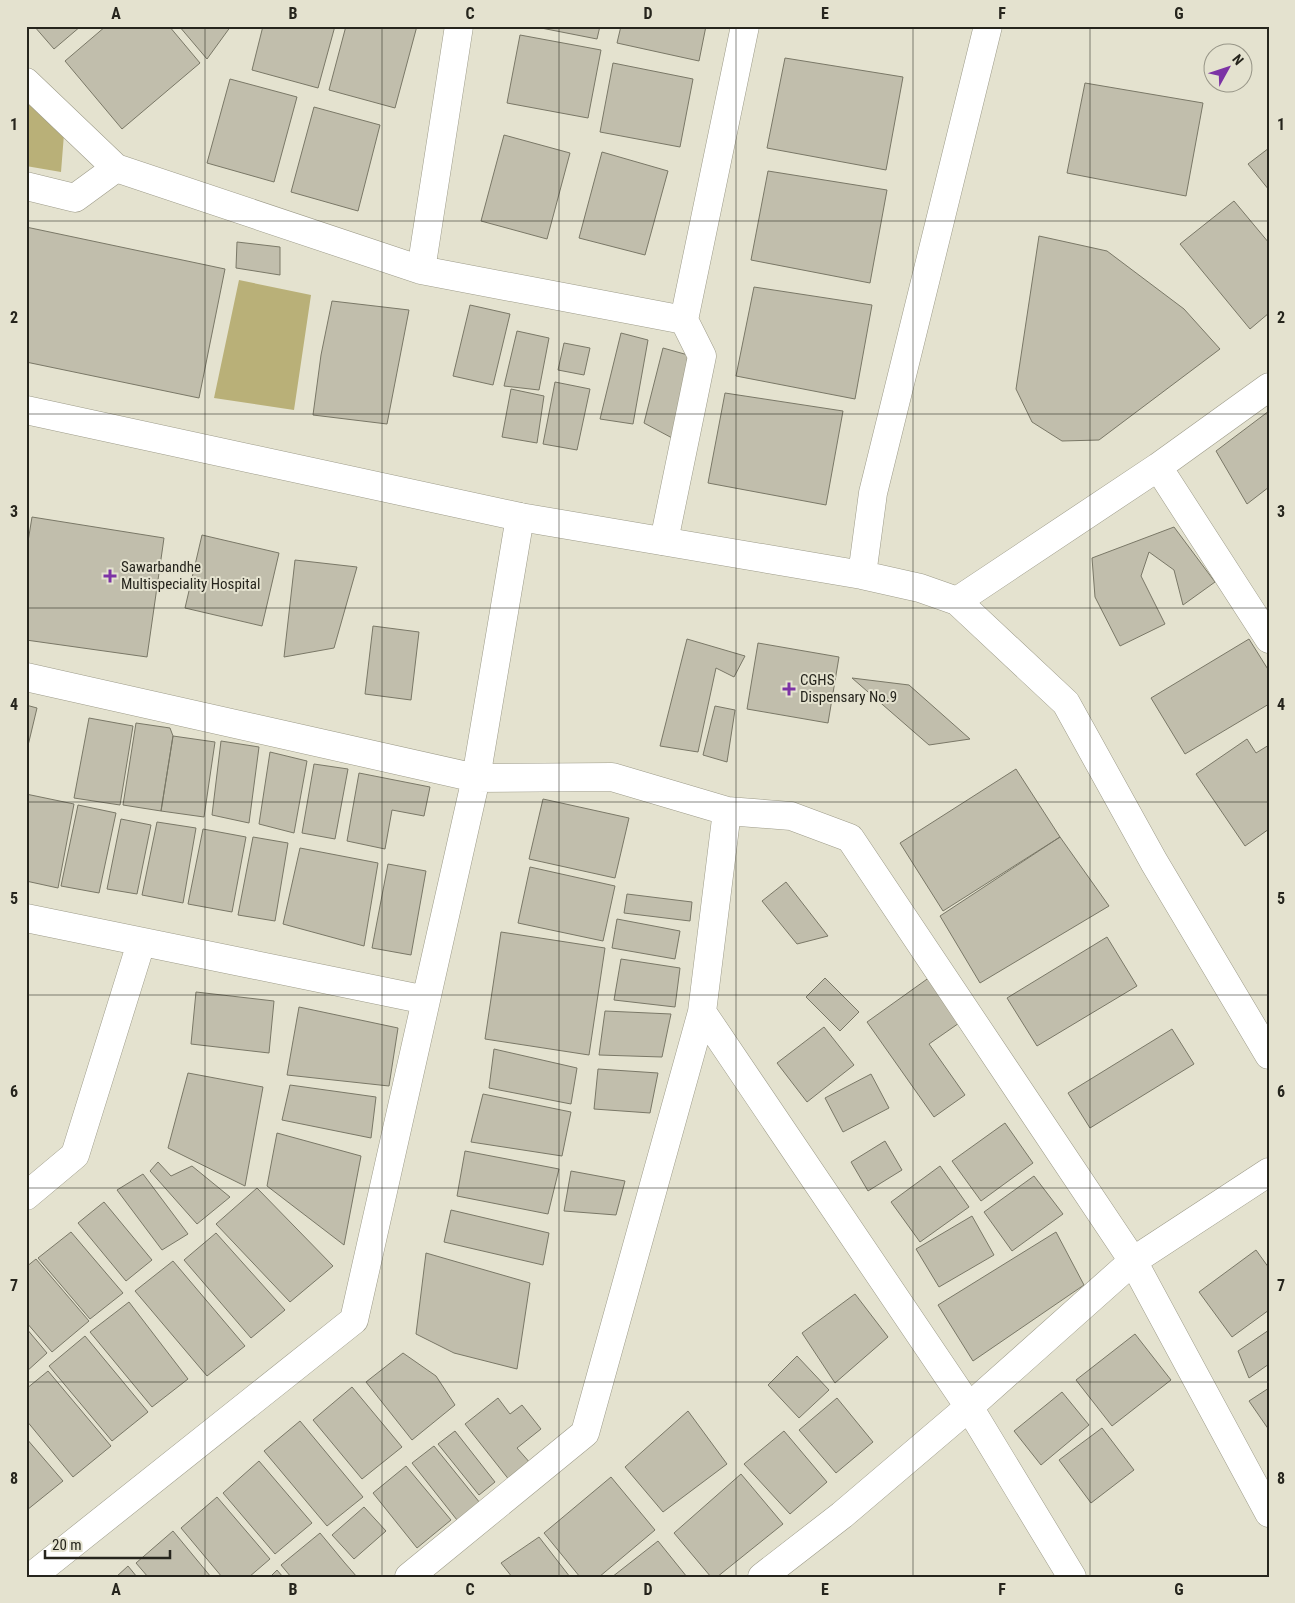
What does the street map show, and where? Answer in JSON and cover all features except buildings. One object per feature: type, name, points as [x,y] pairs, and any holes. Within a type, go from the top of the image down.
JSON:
[{"type":"street","points":[[422,270],[459,26]]},
{"type":"street","points":[[664,541],[702,356],[684,320],[745,26]]},
{"type":"street","points":[[862,575],[873,493],[988,26]]},
{"type":"street","points":[[26,82],[116,168],[422,270],[684,320]]},
{"type":"street","points":[[26,186],[75,198],[116,168]]},
{"type":"street","points":[[957,601],[1158,466],[1269,387]]},
{"type":"street","points":[[26,410],[520,517],[862,575],[920,588],[957,601],[1066,703],[1154,862],[1269,1055]]},
{"type":"street","points":[[1158,466],[1267,631]]},
{"type":"street","points":[[31,1577],[354,1320],[476,778],[520,517]]},
{"type":"street","points":[[26,677],[476,778],[612,777],[728,811],[791,816],[850,838],[1133,1261],[1269,1513]]},
{"type":"street","points":[[409,1577],[585,1433],[702,1012],[728,811]]},
{"type":"street","points":[[26,918],[426,1000]]},
{"type":"street","points":[[26,1196],[75,1155],[141,943]]},
{"type":"street","points":[[702,1012],[969,1407],[1072,1577]]},
{"type":"street","points":[[762,1577],[842,1515],[969,1407],[1133,1261],[1269,1172]]},
{"type":"shaded area","points":[[26,97],[64,134],[61,172],[26,166]]},
{"type":"shaded area","points":[[239,280],[311,295],[294,410],[214,398]]},
{"type":"place","name":"Sawarbandhe Multispeciality Hospital","points":[[110,576]]},
{"type":"place","name":"CGHS Dispensary No.9","points":[[789,689]]}]
